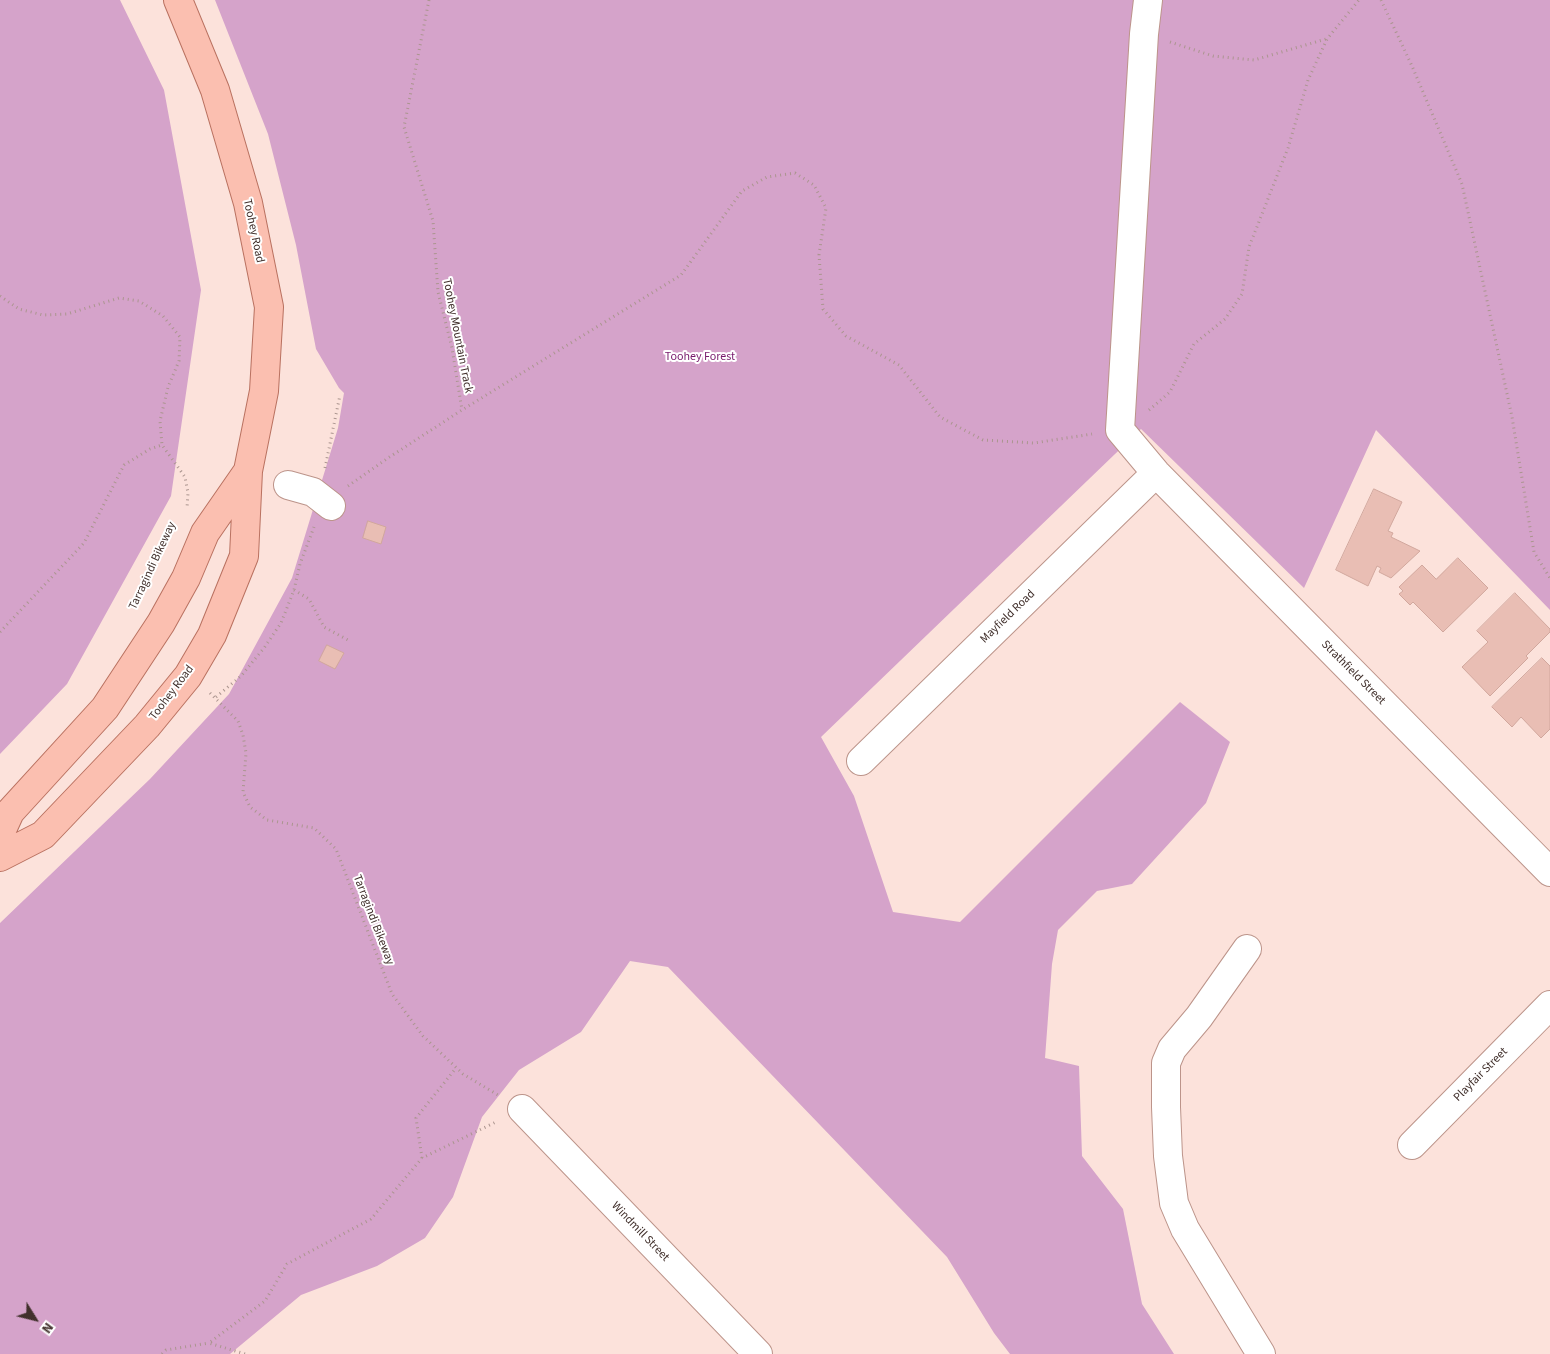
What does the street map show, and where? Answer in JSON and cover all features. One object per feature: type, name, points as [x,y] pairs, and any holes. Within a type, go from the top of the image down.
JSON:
[{"type":"main road","name":"Toohey Road","points":[[0,857],[43,835],[148,726],[188,676],[212,635],[244,556],[248,471],[264,391],[269,307],[245,193],[215,90],[178,0]]},
{"type":"main road","name":"Toohey Road","points":[[0,834],[10,812],[105,708],[161,623],[186,578],[205,533],[248,471]]},
{"type":"street","points":[[1120,430],[1144,34],[1148,0]]},
{"type":"street","name":"Strathfield Street","points":[[1120,430],[1156,473],[1550,872]]},
{"type":"street","name":"Mayfield Road","points":[[861,761],[1156,473]]},
{"type":"street","points":[[288,485],[313,492],[331,506]]},
{"type":"street","points":[[1247,948],[1199,1018],[1172,1049],[1166,1063],[1166,1107],[1168,1156],[1174,1203],[1185,1229],[1261,1354]]},
{"type":"street","name":"Playfair Street","points":[[1412,1145],[1550,1005]]},
{"type":"street","name":"Windmill Street","points":[[522,1110],[758,1354]]},
{"type":"path","name":"Toohey Mountain Track","points":[[215,698],[241,676],[281,624],[294,590],[300,564],[315,525],[346,488],[462,410],[452,348],[438,292],[433,221],[404,127],[428,0]]},
{"type":"path","points":[[1146,413],[1170,392],[1194,344],[1225,320],[1242,294],[1249,247],[1288,148],[1308,80],[1327,39],[1359,0]]},
{"type":"path","points":[[1381,0],[1412,66],[1462,184],[1512,417],[1534,552],[1550,578]]},
{"type":"path","points":[[1144,34],[1213,56],[1254,60],[1327,39]]},
{"type":"path","points":[[462,410],[681,275],[742,191],[767,177],[795,173],[814,185],[826,208],[819,255],[823,309],[846,336],[899,364],[940,417],[984,440],[1034,443],[1120,430]]},
{"type":"path","points":[[0,296],[19,309],[43,316],[68,314],[119,298],[140,301],[163,316],[180,337],[179,361],[168,387],[160,420],[162,445],[124,465],[84,543],[0,632]]},
{"type":"path","points":[[324,471],[340,395]]},
{"type":"path","name":"Tarragindi Bikeway","points":[[162,445],[185,477],[188,493],[187,511]]},
{"type":"path","points":[[294,590],[309,599],[324,628],[348,640]]},
{"type":"path","name":"Tarragindi Bikeway","points":[[206,690],[238,721],[246,753],[243,792],[250,807],[267,820],[314,828],[336,849],[392,994],[422,1036],[463,1074],[522,1110]]},
{"type":"path","points":[[422,1158],[416,1118],[456,1068]]},
{"type":"path","points":[[209,1343],[265,1301],[288,1264],[371,1219],[422,1158],[522,1110]]},
{"type":"path","points":[[162,1354],[166,1350],[209,1343],[245,1354]]},
{"type":"green space","points":[[0,0],[120,0],[164,90],[201,290],[171,496],[67,684],[0,754]]},
{"type":"green space","name":"Toohey Forest","points":[[215,0],[1550,0],[1550,610],[1376,430],[1304,588],[1141,429],[821,737],[854,796],[893,912],[960,922],[1180,702],[1230,742],[1206,803],[1132,884],[1097,891],[1058,930],[1052,964],[1045,1058],[1079,1066],[1082,1156],[1123,1209],[1142,1304],[1174,1354],[1010,1354],[994,1333],[947,1257],[668,967],[630,961],[581,1032],[519,1070],[482,1117],[453,1197],[425,1238],[377,1266],[301,1295],[230,1354],[0,1354],[0,923],[150,779],[229,694],[292,578],[338,428],[344,393],[339,388],[316,349],[296,245],[268,134]]},
{"type":"building","points":[[1374,489],[1402,502],[1388,531],[1393,533],[1391,537],[1420,551],[1391,578],[1379,572],[1381,568],[1377,566],[1368,586],[1336,570]]},
{"type":"building","points":[[368,521],[386,527],[381,544],[363,538]]},
{"type":"building","points":[[1458,558],[1488,588],[1443,632],[1413,602],[1410,605],[1399,594],[1403,591],[1399,587],[1422,565],[1436,579]]},
{"type":"building","points":[[1515,593],[1550,629],[1550,632],[1526,656],[1528,658],[1490,696],[1462,667],[1488,642],[1477,631]]},
{"type":"building","points":[[327,645],[344,653],[335,669],[319,661]]},
{"type":"building","points":[[1542,658],[1550,666],[1550,729],[1541,738],[1521,717],[1512,727],[1492,707]]}]
